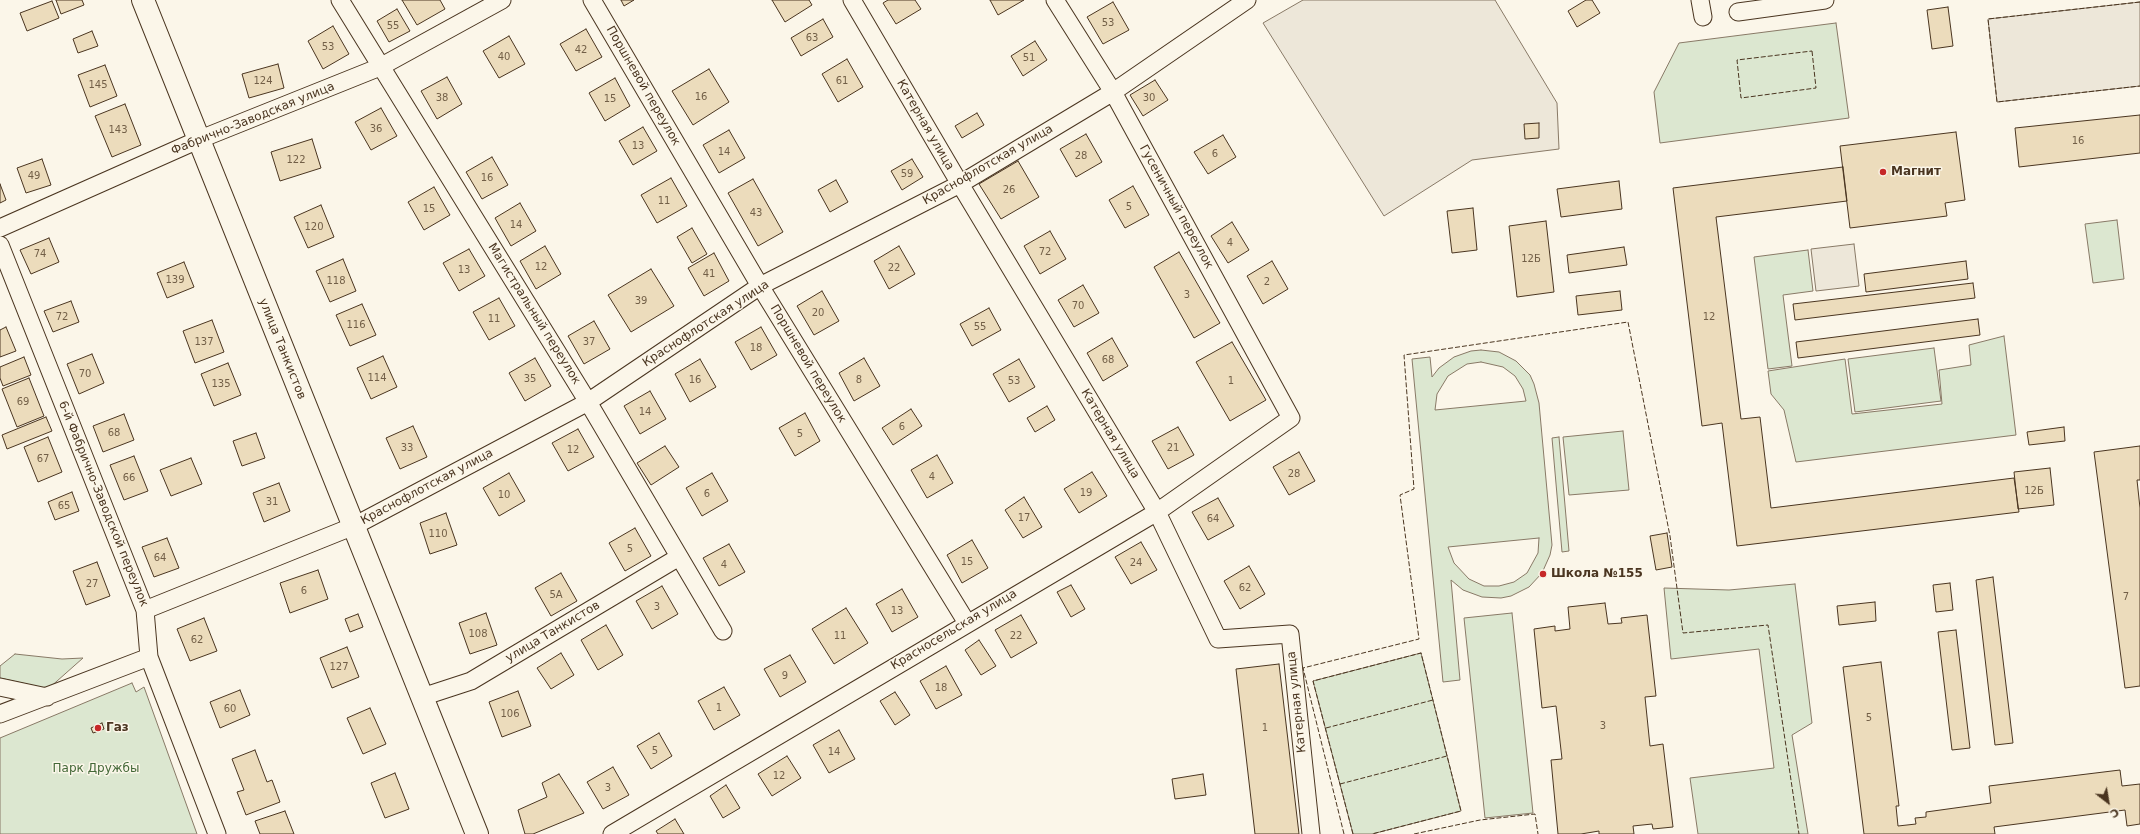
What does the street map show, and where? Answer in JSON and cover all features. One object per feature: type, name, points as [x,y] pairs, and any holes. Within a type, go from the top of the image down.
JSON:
[{"type":"street","name":"улица Танкистов","points":[[143,0],[476,834]]},
{"type":"street","name":"Магистральный переулок","points":[[340,0],[588,402],[723,631]]},
{"type":"street","name":"Фабрично-Заводская улица","points":[[0,228],[198,140],[380,67],[502,0]]},
{"type":"street","name":"Поршневой переулок","points":[[592,0],[760,286],[967,623]]},
{"type":"street","name":"Катерная улица","points":[[852,0],[960,184],[1157,512],[1218,639],[1290,634],[1311,834]]},
{"type":"street","name":"Гусеничный переулок","points":[[1055,0],[1113,92],[1291,418]]},
{"type":"street","name":"Краснофлотская улица","points":[[145,610],[354,526],[588,402],[760,286],[960,184],[1113,92],[1247,0]]},
{"type":"street","points":[[1700,0],[1703,17]]},
{"type":"street","points":[[1738,12],[1825,0]]},
{"type":"street","name":"6-й Фабрично-Заводской переулок","points":[[0,244],[145,610],[149,657],[217,834]]},
{"type":"street","name":"Красносельская улица","points":[[612,834],[1157,512],[1291,418]]},
{"type":"street","name":"улица Танкистов","points":[[422,697],[471,681],[679,557]]},
{"type":"street","points":[[0,714],[149,657]]},
{"type":"street","points":[[0,687],[47,697]]},
{"type":"green space","points":[[1836,23],[1849,118],[1660,143],[1654,92],[1679,43]]},
{"type":"green space","points":[[2117,220],[2124,279],[2093,283],[2085,224]]},
{"type":"green space","points":[[1808,250],[1813,291],[1783,295],[1792,366],[1768,369],[1754,257]]},
{"type":"green space","points":[[2004,336],[2016,435],[1796,462],[1784,410],[1771,394],[1768,371],[1845,359],[1852,414],[1942,404],[1939,370],[1971,365],[1969,345]]},
{"type":"green space","points":[[1934,348],[1941,401],[1855,412],[1848,359]]},
{"type":"green space","points":[[1481,350],[1499,352],[1516,361],[1530,375],[1534,384],[1539,403],[1552,545],[1550,555],[1542,573],[1529,587],[1511,596],[1501,598],[1482,597],[1463,590],[1451,580],[1460,680],[1443,682],[1412,359],[1430,357],[1432,377],[1439,368],[1454,357],[1471,351]],"holes":[[[1481,362],[1503,367],[1515,376],[1523,389],[1526,401],[1435,410],[1437,394],[1448,376],[1467,364]],[[1539,538],[1538,553],[1527,573],[1514,582],[1499,586],[1484,586],[1469,579],[1454,563],[1448,547]]]},
{"type":"green space","points":[[1623,431],[1629,490],[1569,495],[1563,437]]},
{"type":"green space","points":[[1559,437],[1569,551],[1562,552],[1552,438]]},
{"type":"green space","points":[[1795,584],[1812,723],[1792,735],[1808,834],[1698,834],[1690,778],[1774,768],[1759,649],[1671,659],[1664,588],[1729,590]]},
{"type":"green space","points":[[1512,613],[1533,813],[1485,818],[1464,618]]},
{"type":"green space","points":[[1421,653],[1461,811],[1372,834],[1353,834],[1313,681]]},
{"type":"green space","points":[[15,654],[62,659],[83,658],[48,689],[0,678],[0,666]]},
{"type":"green space","name":"Парк Дружбы","points":[[132,683],[136,692],[144,687],[197,834],[0,834],[0,738]]},
{"type":"shaded area","points":[[1303,0],[1495,0],[1557,103],[1559,149],[1472,160],[1384,216],[1263,23]]},
{"type":"shaded area","points":[[2140,2],[2140,86],[1997,102],[1988,19]]},
{"type":"shaded area","points":[[1854,244],[1859,286],[1816,291],[1811,249]]},
{"type":"building","points":[[56,0],[82,0],[84,5],[61,14]]},
{"type":"building","points":[[402,0],[440,0],[445,9],[417,25]]},
{"type":"building","points":[[621,0],[634,0],[624,6]]},
{"type":"building","points":[[772,0],[809,0],[812,5],[785,22]]},
{"type":"building","points":[[888,0],[915,0],[921,9],[896,24],[883,3]]},
{"type":"building","points":[[990,0],[1024,0],[998,15]]},
{"type":"building","points":[[1586,0],[1592,0],[1600,13],[1577,27],[1568,11]]},
{"type":"building","points":[[52,1],[59,18],[27,31],[20,13]]},
{"type":"building","points":[[1113,2],[1129,30],[1103,44],[1087,17]]},
{"type":"building","points":[[1948,7],[1953,46],[1932,49],[1927,10]]},
{"type":"building","points":[[397,9],[410,31],[389,42],[377,21]]},
{"type":"building","points":[[823,19],[833,37],[801,56],[791,38]]},
{"type":"building","points":[[333,26],[349,54],[323,69],[308,41]]},
{"type":"building","points":[[586,29],[602,57],[576,71],[560,44]]},
{"type":"building","points":[[92,31],[98,46],[78,53],[73,39]]},
{"type":"building","points":[[509,36],[525,64],[499,78],[483,51]]},
{"type":"building","points":[[1035,41],[1047,60],[1023,76],[1011,56]]},
{"type":"building","points":[[847,59],[863,87],[838,102],[822,74]]},
{"type":"building","points":[[278,64],[284,88],[249,98],[242,74]]},
{"type":"building","points":[[105,65],[117,96],[90,107],[78,75]]},
{"type":"building","points":[[709,69],[729,102],[693,125],[672,91]]},
{"type":"building","points":[[447,77],[462,104],[437,119],[421,91]]},
{"type":"building","points":[[615,78],[630,106],[605,121],[589,93]]},
{"type":"building","points":[[1155,80],[1168,100],[1143,116],[1130,95]]},
{"type":"building","points":[[125,104],[141,145],[112,157],[95,116]]},
{"type":"building","points":[[381,108],[397,136],[371,150],[355,122]]},
{"type":"building","points":[[977,113],[984,125],[962,138],[955,126]]},
{"type":"building","points":[[2140,115],[2140,153],[2019,167],[2015,128]]},
{"type":"building","points":[[1539,123],[1539,138],[1525,139],[1524,124]]},
{"type":"building","points":[[643,127],[657,151],[633,165],[619,141]]},
{"type":"building","points":[[729,130],[745,158],[719,173],[703,145]]},
{"type":"building","points":[[1956,132],[1965,200],[1945,203],[1947,216],[1850,228],[1840,146]]},
{"type":"building","points":[[1086,134],[1102,162],[1076,177],[1060,149]]},
{"type":"building","points":[[1223,135],[1236,157],[1208,174],[1194,152]]},
{"type":"building","points":[[312,139],[321,168],[280,181],[271,152]]},
{"type":"building","points":[[492,157],[508,185],[482,199],[466,172]]},
{"type":"building","points":[[42,159],[51,185],[26,193],[17,168]]},
{"type":"building","points":[[912,159],[923,177],[902,190],[891,171]]},
{"type":"building","points":[[1018,161],[1039,197],[1001,219],[979,184]]},
{"type":"building","points":[[1843,167],[1847,201],[1716,217],[1741,419],[1760,417],[1771,508],[2014,478],[2019,512],[1737,546],[1722,423],[1702,426],[1673,188]]},
{"type":"building","points":[[671,178],[687,206],[657,223],[641,195]]},
{"type":"building","points":[[753,179],[783,232],[758,246],[728,193]]},
{"type":"building","points":[[836,180],[848,202],[830,212],[818,190]]},
{"type":"building","points":[[1619,181],[1622,209],[1561,217],[1557,189]]},
{"type":"building","points":[[0,184],[6,200],[0,203]]},
{"type":"building","points":[[1133,186],[1149,215],[1125,228],[1109,200]]},
{"type":"building","points":[[434,187],[450,215],[424,230],[408,202]]},
{"type":"building","points":[[520,203],[536,231],[511,246],[495,218]]},
{"type":"building","points":[[321,205],[334,237],[308,248],[294,217]]},
{"type":"building","points":[[1473,208],[1477,250],[1452,253],[1447,211]]},
{"type":"building","points":[[1546,221],[1554,292],[1517,297],[1509,226]]},
{"type":"building","points":[[1232,222],[1249,250],[1228,263],[1211,236]]},
{"type":"building","points":[[692,228],[707,254],[692,263],[677,237]]},
{"type":"building","points":[[1050,231],[1066,259],[1040,274],[1024,246]]},
{"type":"building","points":[[49,238],[59,262],[31,274],[20,250]]},
{"type":"building","points":[[545,246],[561,274],[536,289],[520,261]]},
{"type":"building","points":[[899,246],[915,274],[889,289],[874,261]]},
{"type":"building","points":[[1624,247],[1627,265],[1569,273],[1567,255]]},
{"type":"building","points":[[469,249],[485,276],[459,291],[443,263]]},
{"type":"building","points":[[1179,252],[1220,323],[1194,338],[1154,267]]},
{"type":"building","points":[[714,253],[729,281],[704,296],[688,268]]},
{"type":"building","points":[[343,259],[356,291],[330,302],[316,271]]},
{"type":"building","points":[[1272,261],[1288,289],[1263,304],[1247,276]]},
{"type":"building","points":[[1966,261],[1968,279],[1866,292],[1864,274]]},
{"type":"building","points":[[184,262],[194,287],[167,298],[157,273]]},
{"type":"building","points":[[651,269],[674,306],[631,332],[608,295]]},
{"type":"building","points":[[1973,283],[1975,298],[1795,320],[1793,304]]},
{"type":"building","points":[[1083,285],[1099,313],[1074,327],[1058,300]]},
{"type":"building","points":[[822,291],[839,321],[814,335],[797,306]]},
{"type":"building","points":[[1620,291],[1622,310],[1578,315],[1576,296]]},
{"type":"building","points":[[499,298],[515,326],[489,340],[473,312]]},
{"type":"building","points":[[71,301],[79,322],[53,332],[44,311]]},
{"type":"building","points":[[362,304],[376,335],[350,346],[336,315]]},
{"type":"building","points":[[989,308],[1001,330],[972,346],[960,324]]},
{"type":"building","points":[[1978,319],[1980,335],[1798,358],[1796,342]]},
{"type":"building","points":[[212,320],[224,352],[195,363],[183,331]]},
{"type":"building","points":[[594,321],[610,349],[584,364],[568,336]]},
{"type":"building","points":[[6,327],[16,351],[0,357],[0,330]]},
{"type":"building","points":[[761,327],[777,355],[751,370],[735,342]]},
{"type":"building","points":[[1112,338],[1128,366],[1103,381],[1087,353]]},
{"type":"building","points":[[1232,342],[1266,400],[1230,421],[1196,362]]},
{"type":"building","points":[[92,354],[104,383],[79,394],[67,364]]},
{"type":"building","points":[[383,356],[397,387],[371,399],[357,368]]},
{"type":"building","points":[[24,357],[31,375],[3,386],[0,378],[0,367]]},
{"type":"building","points":[[535,358],[551,386],[525,401],[509,373]]},
{"type":"building","points":[[864,358],[880,386],[854,401],[839,373]]},
{"type":"building","points":[[700,359],[716,387],[690,402],[675,374]]},
{"type":"building","points":[[1019,359],[1035,387],[1009,402],[993,374]]},
{"type":"building","points":[[228,363],[241,395],[214,406],[201,374]]},
{"type":"building","points":[[29,378],[44,416],[17,427],[2,389]]},
{"type":"building","points":[[650,391],[666,419],[640,434],[624,406]]},
{"type":"building","points":[[1047,406],[1055,420],[1035,432],[1027,418]]},
{"type":"building","points":[[911,409],[922,426],[893,445],[882,428]]},
{"type":"building","points":[[805,413],[820,441],[795,456],[779,428]]},
{"type":"building","points":[[124,414],[134,440],[103,452],[93,426]]},
{"type":"building","points":[[46,417],[52,431],[7,449],[2,435]]},
{"type":"building","points":[[413,426],[427,457],[400,469],[386,438]]},
{"type":"building","points":[[1178,427],[1194,455],[1168,469],[1152,441]]},
{"type":"building","points":[[2064,427],[2065,441],[2029,445],[2027,432]]},
{"type":"building","points":[[578,429],[594,457],[568,471],[552,443]]},
{"type":"building","points":[[256,433],[265,458],[242,466],[233,441]]},
{"type":"building","points":[[48,437],[62,472],[38,482],[24,447]]},
{"type":"building","points":[[665,446],[679,467],[651,485],[637,463]]},
{"type":"building","points":[[2140,446],[2140,480],[2137,480],[2140,508],[2140,686],[2125,688],[2094,452]]},
{"type":"building","points":[[1299,452],[1315,481],[1289,495],[1273,467]]},
{"type":"building","points":[[937,455],[953,483],[927,498],[911,470]]},
{"type":"building","points":[[134,456],[148,491],[124,500],[110,465]]},
{"type":"building","points":[[191,458],[202,484],[171,496],[160,470]]},
{"type":"building","points":[[2050,468],[2054,505],[2018,509],[2014,472]]},
{"type":"building","points":[[1092,472],[1107,496],[1079,513],[1064,489]]},
{"type":"building","points":[[509,473],[525,501],[499,516],[483,488]]},
{"type":"building","points":[[712,473],[728,501],[702,516],[686,488]]},
{"type":"building","points":[[279,483],[290,511],[264,522],[253,493]]},
{"type":"building","points":[[72,492],[79,511],[55,520],[48,502]]},
{"type":"building","points":[[1024,497],[1042,527],[1023,538],[1005,510]]},
{"type":"building","points":[[1218,498],[1234,526],[1208,540],[1192,512]]},
{"type":"building","points":[[446,513],[457,545],[430,554],[420,523]]},
{"type":"building","points":[[635,528],[651,556],[625,571],[609,543]]},
{"type":"building","points":[[1667,533],[1672,567],[1656,570],[1650,536]]},
{"type":"building","points":[[167,538],[179,568],[154,577],[142,547]]},
{"type":"building","points":[[972,540],[988,568],[962,583],[947,555]]},
{"type":"building","points":[[1141,542],[1157,570],[1131,584],[1115,557]]},
{"type":"building","points":[[729,544],[745,572],[719,586],[703,558]]},
{"type":"building","points":[[97,562],[110,596],[86,605],[73,571]]},
{"type":"building","points":[[1249,566],[1265,594],[1240,609],[1224,581]]},
{"type":"building","points":[[318,570],[328,599],[290,613],[280,583]]},
{"type":"building","points":[[561,573],[577,601],[551,616],[535,588]]},
{"type":"building","points":[[1993,577],[2013,743],[1995,745],[1976,580]]},
{"type":"building","points":[[1950,583],[1953,610],[1936,612],[1933,585]]},
{"type":"building","points":[[1071,585],[1085,609],[1071,617],[1057,592]]},
{"type":"building","points":[[662,586],[678,614],[652,629],[636,601]]},
{"type":"building","points":[[902,589],[918,617],[892,632],[876,604]]},
{"type":"building","points":[[1875,602],[1876,621],[1839,625],[1837,606]]},
{"type":"building","points":[[1605,603],[1608,624],[1622,623],[1621,618],[1647,615],[1656,696],[1645,697],[1650,746],[1663,744],[1673,827],[1653,829],[1652,824],[1633,826],[1634,834],[1599,834],[1599,831],[1581,834],[1558,834],[1551,760],[1562,759],[1556,706],[1542,708],[1534,629],[1555,626],[1555,631],[1570,629],[1568,607]]},
{"type":"building","points":[[846,608],[868,643],[834,664],[812,629]]},
{"type":"building","points":[[486,613],[497,645],[470,654],[459,623]]},
{"type":"building","points":[[358,614],[363,627],[350,632],[345,619]]},
{"type":"building","points":[[1021,615],[1037,643],[1011,658],[995,630]]},
{"type":"building","points":[[204,618],[217,651],[190,661],[177,629]]},
{"type":"building","points":[[606,625],[623,655],[598,670],[581,640]]},
{"type":"building","points":[[1956,630],[1970,748],[1952,750],[1938,632]]},
{"type":"building","points":[[979,640],[996,666],[981,675],[965,650]]},
{"type":"building","points":[[347,647],[359,677],[332,688],[320,658]]},
{"type":"building","points":[[561,653],[574,675],[551,689],[537,668]]},
{"type":"building","points":[[790,655],[806,682],[780,697],[764,669]]},
{"type":"building","points":[[1881,662],[1899,806],[1896,806],[1898,826],[1916,824],[1915,818],[1926,817],[1926,812],[1991,803],[1989,786],[2120,770],[2122,786],[2140,784],[2140,824],[2127,826],[2125,810],[1994,827],[1995,834],[1864,834],[1843,667]]},
{"type":"building","points":[[1279,664],[1299,834],[1255,834],[1236,669]]},
{"type":"building","points":[[946,666],[962,695],[936,709],[920,681]]},
{"type":"building","points":[[724,687],[740,715],[714,730],[698,701]]},
{"type":"building","points":[[240,690],[250,715],[220,728],[210,702]]},
{"type":"building","points":[[518,691],[531,726],[502,737],[489,702]]},
{"type":"building","points":[[895,692],[910,715],[895,725],[880,701]]},
{"type":"building","points":[[370,708],[386,744],[363,754],[347,718]]},
{"type":"building","name":"Газ","points":[[102,723],[104,729],[93,733],[91,728]]},
{"type":"building","points":[[839,730],[855,759],[829,773],[813,745]]},
{"type":"building","points":[[659,733],[672,756],[651,769],[637,746]]},
{"type":"building","points":[[255,750],[267,782],[272,780],[280,802],[246,815],[237,792],[244,790],[232,759]]},
{"type":"building","points":[[787,756],[801,778],[772,796],[758,774]]},
{"type":"building","points":[[613,767],[629,795],[603,809],[587,782]]},
{"type":"building","points":[[395,773],[409,809],[385,818],[371,783]]},
{"type":"building","points":[[559,774],[584,813],[533,834],[525,834],[518,810],[547,797],[542,783]]},
{"type":"building","points":[[1203,774],[1206,795],[1175,799],[1172,779]]},
{"type":"building","points":[[726,785],[740,808],[723,818],[710,796]]},
{"type":"building","points":[[285,811],[294,834],[260,834],[255,821]]},
{"type":"building","points":[[675,819],[684,834],[658,834],[656,831]]},
{"type":"fence","points":[[2140,2],[1988,19],[1997,102],[2140,86]]},
{"type":"fence","points":[[1812,51],[1816,88],[1741,98],[1737,60],[1812,51]]},
{"type":"fence","points":[[1344,834],[1303,668],[1419,639],[1400,495],[1414,489],[1404,355],[1628,322],[1670,536],[1683,633],[1768,625],[1799,834]]},
{"type":"fence","points":[[1353,834],[1313,681],[1421,653],[1461,811],[1372,834]]},
{"type":"fence","points":[[1326,728],[1433,700]]},
{"type":"fence","points":[[1340,784],[1447,756]]},
{"type":"fence","points":[[1414,834],[1480,820],[1535,814],[1538,834]]},
{"type":"place","name":"Магнит","points":[[1883,172]]},
{"type":"place","name":"Школа №155","points":[[1543,574]]},
{"type":"place","name":"Газ","points":[[98,728]]}]
